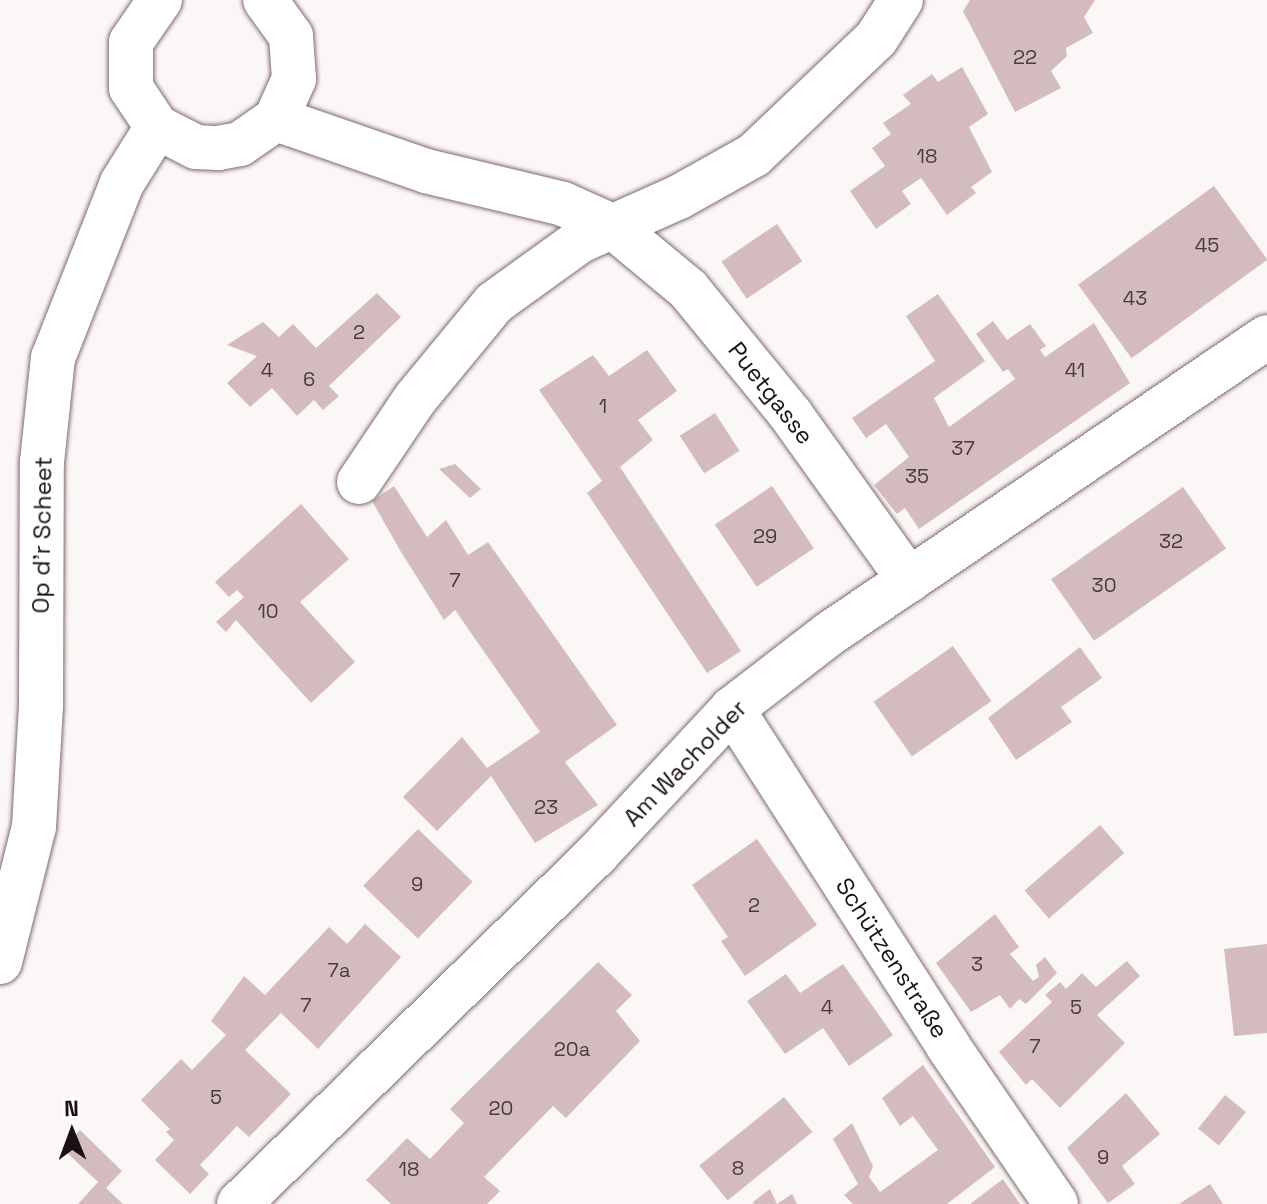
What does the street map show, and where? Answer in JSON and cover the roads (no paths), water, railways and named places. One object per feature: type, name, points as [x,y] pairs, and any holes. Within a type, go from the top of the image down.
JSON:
[{"type":"street","points":[[160,0],[141,20],[128,65],[131,88],[157,127],[196,147],[218,148],[240,144],[276,119],[291,90],[295,57],[291,36],[267,0]]},
{"type":"street","points":[[359,482],[415,399],[494,303],[551,258],[754,155],[876,39],[901,0]]},
{"type":"street","name":"Puetgasse","points":[[276,119],[426,171],[563,204],[612,226],[688,289],[791,415],[909,580]]},
{"type":"street","name":"Op d’r Scheet","points":[[0,962],[34,827],[41,706],[42,462],[53,358],[122,183],[157,127]]},
{"type":"street","name":"Am Wacholder","points":[[239,1204],[597,854],[732,709],[909,580],[1267,337]]},
{"type":"street","name":"Schützenstraße","points":[[732,709],[948,1046],[1056,1204]]}]
